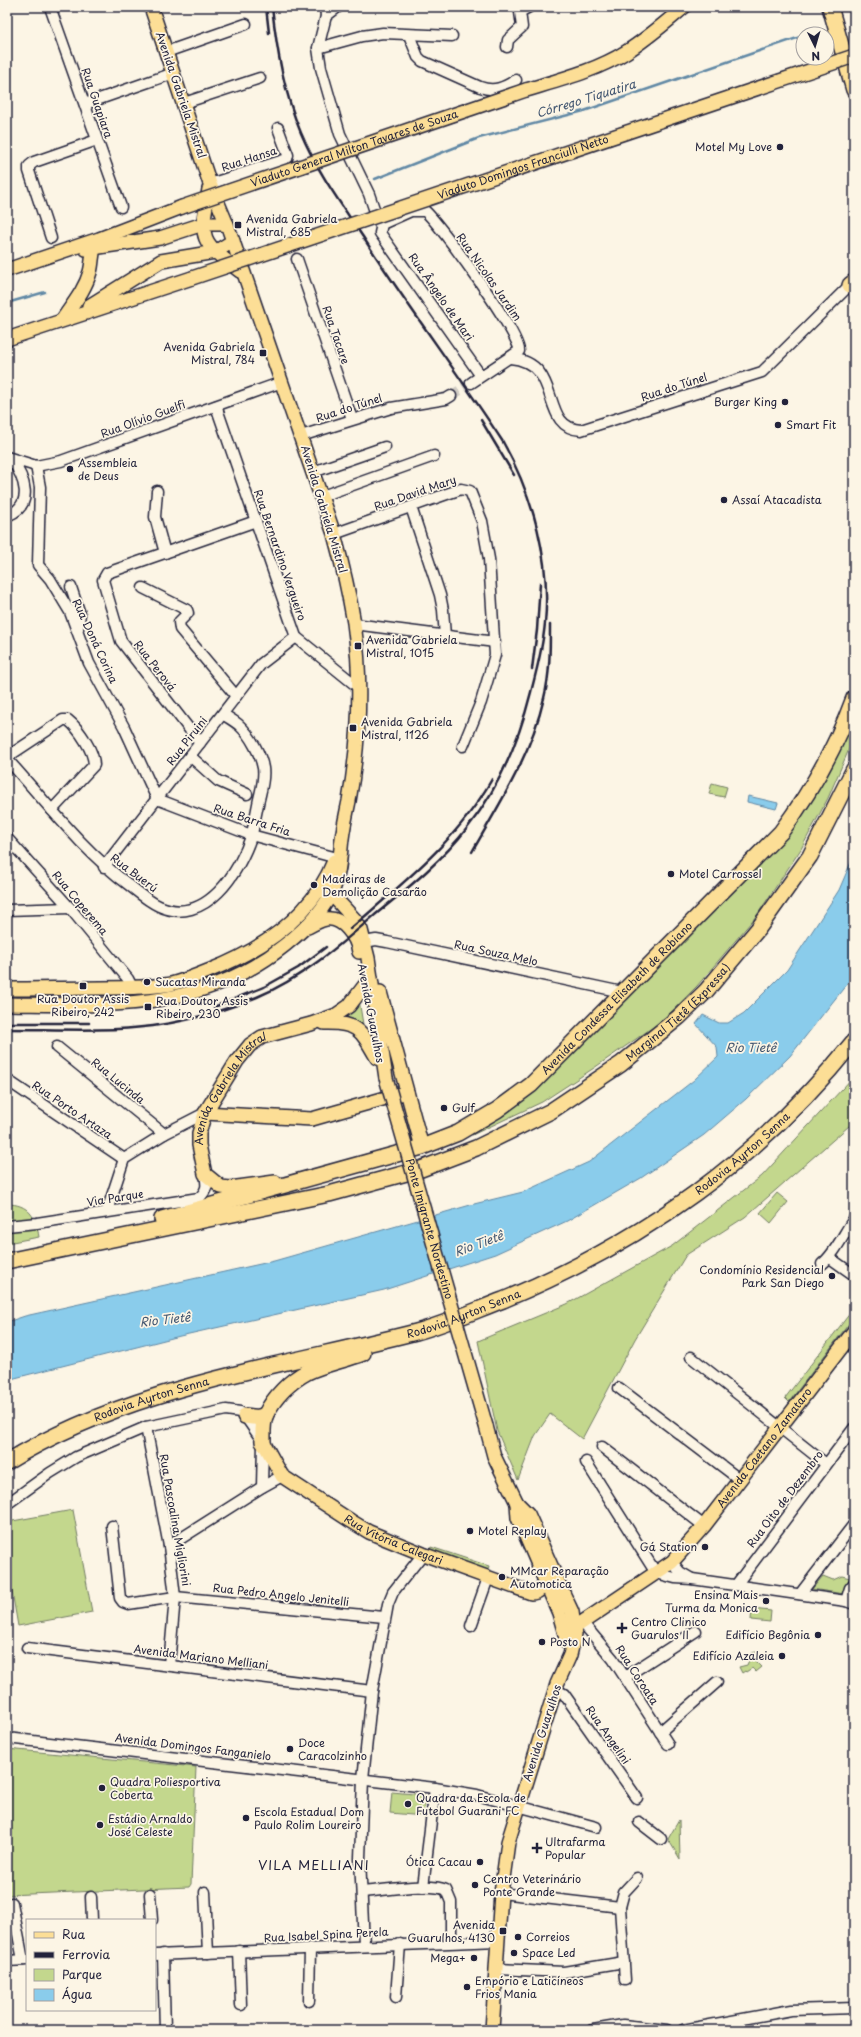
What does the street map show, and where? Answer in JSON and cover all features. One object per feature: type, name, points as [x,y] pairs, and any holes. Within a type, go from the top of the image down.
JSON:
[{"type":"highway","points":[[830,7],[854,90]]},
{"type":"highway","points":[[838,7],[843,30],[842,45]]},
{"type":"highway","name":"Avenida Condessa Elisabeth de Robiano","points":[[97,1242],[114,1231],[422,1147],[458,1133],[498,1110],[531,1085],[781,832],[803,803],[822,770],[841,732],[854,698]]},
{"type":"highway","name":"Marginal Tietê (Expressa)","points":[[97,1242],[329,1194],[421,1169],[476,1148],[551,1110],[621,1064],[679,1017],[706,991],[758,929],[810,856],[854,769]]},
{"type":"highway","name":"Rodovia Ayrton Senna","points":[[7,1462],[58,1434],[110,1413],[178,1390],[420,1331],[473,1312],[544,1283],[611,1248],[679,1207],[738,1161],[781,1121],[835,1065],[854,1041]]},
{"type":"highway","points":[[781,1121],[796,1115],[854,1058]]},
{"type":"highway","points":[[7,1261],[97,1242]]},
{"type":"highway","points":[[263,1442],[262,1430],[266,1414],[281,1393],[294,1380],[308,1372],[420,1331]]},
{"type":"highway","points":[[245,1416],[256,1418],[266,1414]]},
{"type":"main road","name":"Avenida Gabriela Mistral","points":[[151,7],[210,184],[244,274],[322,496],[345,577],[354,624],[358,687],[354,762],[339,854],[338,874],[333,888],[325,892]]},
{"type":"main road","name":"Viaduto General Milton Tavares de Souza","points":[[96,243],[182,207],[526,90],[587,71],[625,53],[653,33],[684,7]]},
{"type":"main road","name":"Viaduto Domingos Franciulli Netto","points":[[75,315],[192,278],[854,56]]},
{"type":"main road","name":"Avenida Gabriela Mistral","points":[[210,184],[203,224],[207,242],[214,252],[244,274]]},
{"type":"main road","points":[[7,270],[59,251],[96,243],[160,238],[203,224],[226,224]]},
{"type":"main road","points":[[8,338],[75,315],[161,261],[214,252],[232,241]]},
{"type":"main road","points":[[62,319],[86,284],[91,270],[96,243]]},
{"type":"main road","name":"Avenida Gabriela Mistral","points":[[325,892],[339,854]]},
{"type":"main road","points":[[338,874],[340,891],[347,911]]},
{"type":"main road","points":[[7,1004],[130,1004],[173,998],[211,987],[241,974],[268,958],[303,930],[320,910],[325,892]]},
{"type":"main road","points":[[7,989],[132,988],[171,984],[215,968],[257,949],[272,939],[325,892]]},
{"type":"main road","name":"Avenida Guarulhos","points":[[325,892],[347,911],[361,930],[368,958],[386,1078]]},
{"type":"main road","name":"Avenida Guarulhos","points":[[303,930],[324,919],[331,919],[344,926],[357,943],[377,1058],[386,1078]]},
{"type":"main road","name":"Avenida Guarulhos","points":[[368,958],[378,985],[422,1147]]},
{"type":"main road","points":[[171,984],[170,990],[173,998]]},
{"type":"main road","name":"Avenida Gabriela Mistral","points":[[205,1174],[199,1145],[199,1133],[205,1113],[237,1061],[250,1045],[262,1037],[310,1024],[344,1011],[365,985]]},
{"type":"main road","points":[[130,1004],[133,994],[132,988]]},
{"type":"main road","name":"Avenida Gabriela Mistral","points":[[310,1024],[343,1023],[352,1025],[359,1031],[377,1058]]},
{"type":"main road","name":"Ponte Imigrante Nordestino","points":[[386,1078],[486,1426]]},
{"type":"main road","points":[[205,1113],[312,1119],[407,1092]]},
{"type":"main road","points":[[205,1174],[221,1187],[230,1188],[275,1182],[289,1183]]},
{"type":"main road","name":"Avenida Caetano Zamataro","points":[[574,1627],[672,1562],[704,1526],[854,1331]]},
{"type":"main road","name":"Avenida Guarulhos","points":[[486,1426],[494,1456],[517,1503],[528,1514],[564,1595],[574,1627],[573,1643],[555,1689],[518,1805],[508,1842],[501,1893],[492,2030]]},
{"type":"main road","name":"Rua Vitória Calegari","points":[[263,1442],[282,1476],[369,1532],[423,1554],[531,1593],[543,1588],[545,1582]]},
{"type":"main road","name":"Avenida Guarulhos","points":[[517,1503],[518,1518],[559,1613],[574,1627]]},
{"type":"street","name":"Rua Guapiara","points":[[50,7],[121,207]]},
{"type":"street","points":[[338,7],[326,11],[318,48],[362,36],[393,33],[452,36]]},
{"type":"street","points":[[507,47],[508,40],[522,27],[520,12],[529,7]]},
{"type":"street","points":[[166,52],[246,24]]},
{"type":"street","points":[[409,35],[418,57],[422,61],[480,87],[488,90],[503,88],[516,80]]},
{"type":"street","name":"Rua Ângelo de Mari","points":[[318,48],[321,68],[338,127],[369,194],[380,230],[481,376]]},
{"type":"street","points":[[85,104],[174,73]]},
{"type":"street","points":[[184,103],[260,78]]},
{"type":"street","name":"Rua Hansa","points":[[210,184],[287,159],[288,155],[278,128]]},
{"type":"street","points":[[51,238],[29,171],[29,166],[34,162],[98,140]]},
{"type":"street","name":"Rua Nicolas Jardim","points":[[380,230],[382,224],[411,211],[425,211],[454,246],[510,327],[520,349],[510,358]]},
{"type":"street","name":"Rua Tacare","points":[[297,259],[352,419]]},
{"type":"street","name":"Rua do Túnel","points":[[510,358],[521,359],[532,364],[539,371],[561,422],[572,430],[581,430],[762,372],[807,329],[840,294],[853,284]]},
{"type":"street","points":[[471,383],[510,358]]},
{"type":"street","name":"Rua Olívio Guelfi","points":[[9,458],[36,466],[61,462],[282,382]]},
{"type":"street","name":"Rua do Túnel","points":[[301,436],[390,408],[446,399],[451,396]]},
{"type":"street","name":"Rua Bernardino Vergueiro","points":[[216,406],[296,637],[358,687]]},
{"type":"street","points":[[313,472],[385,447]]},
{"type":"street","points":[[322,496],[434,456]]},
{"type":"street","points":[[7,516],[16,513],[23,504],[25,494],[24,482],[9,458]]},
{"type":"street","name":"Rua Doná Corina","points":[[36,466],[40,495],[38,565],[50,579],[70,612],[78,629],[89,663],[124,728],[157,799]]},
{"type":"street","name":"Rua David Mary","points":[[334,534],[461,489],[470,491],[480,511],[485,532],[489,559],[495,642]]},
{"type":"street","points":[[157,491],[155,517],[165,553],[256,521]]},
{"type":"street","points":[[411,507],[440,595],[445,636]]},
{"type":"street","name":"Rua Perová","points":[[165,553],[107,573],[102,584],[121,641],[200,743]]},
{"type":"street","points":[[71,587],[80,614],[78,629]]},
{"type":"street","points":[[143,588],[187,610],[188,613],[179,622],[180,629],[236,696]]},
{"type":"street","points":[[354,624],[495,642],[493,663],[481,702],[463,746]]},
{"type":"street","name":"Rua Piruini","points":[[104,867],[261,664],[296,637]]},
{"type":"street","name":"Rua Buerú","points":[[7,758],[104,867],[159,906],[176,911],[186,911],[214,897],[227,884],[240,862],[251,835],[263,781],[263,765],[249,738],[240,726],[223,714]]},
{"type":"street","points":[[7,758],[63,720],[68,720],[73,724],[89,749],[94,760],[94,765],[52,810]]},
{"type":"street","points":[[190,756],[218,781],[247,794]]},
{"type":"street","name":"Rua Barra Fria","points":[[157,799],[251,835],[339,854]]},
{"type":"street","name":"Rua Coperema","points":[[7,838],[70,908],[128,979],[132,988]]},
{"type":"street","points":[[7,910],[70,908]]},
{"type":"street","name":"Rua Souza Melo","points":[[364,942],[376,940],[387,942],[622,992]]},
{"type":"street","name":"Rua Lucinda","points":[[57,1047],[164,1134]]},
{"type":"street","name":"Rua Porto Artaza","points":[[7,1080],[124,1159]]},
{"type":"street","points":[[107,1211],[124,1159],[164,1134],[205,1113]]},
{"type":"street","name":"Via Parque","points":[[7,1226],[37,1223],[198,1198],[205,1193],[207,1187],[205,1174]]},
{"type":"street","points":[[822,1264],[830,1258],[838,1242],[854,1219]]},
{"type":"street","points":[[830,1258],[854,1275]]},
{"type":"street","points":[[691,1357],[826,1464]]},
{"type":"street","points":[[619,1388],[739,1479]]},
{"type":"street","points":[[7,1504],[50,1473],[76,1457],[146,1427],[216,1412],[233,1410],[245,1416],[263,1442],[262,1487]]},
{"type":"street","name":"Rua Pascoalina Migliorini","points":[[146,1427],[169,1546],[176,1597],[169,1665]]},
{"type":"street","name":"Rua Oito de Dezembro","points":[[736,1585],[854,1428]]},
{"type":"street","points":[[602,1447],[704,1526]]},
{"type":"street","points":[[586,1462],[656,1573],[675,1578],[736,1585],[850,1602],[850,1588],[854,1583]]},
{"type":"street","points":[[169,1546],[282,1476]]},
{"type":"street","points":[[800,1594],[854,1524]]},
{"type":"street","name":"Rua Pedro Angelo Jenitelli","points":[[112,1526],[120,1598],[123,1602],[128,1604],[176,1597],[384,1617]]},
{"type":"street","points":[[364,1945],[360,1831],[363,1779],[372,1691],[384,1617],[393,1592],[423,1554]]},
{"type":"street","points":[[672,1562],[680,1572],[692,1579]]},
{"type":"street","points":[[471,1626],[488,1578]]},
{"type":"street","name":"Rua Coroata","points":[[574,1627],[602,1644],[668,1744]]},
{"type":"street","points":[[624,1677],[696,1631]]},
{"type":"street","name":"Avenida Mariano Melliani","points":[[28,1648],[372,1691]]},
{"type":"street","points":[[660,1732],[717,1682]]},
{"type":"street","name":"Rua Angelini","points":[[555,1689],[564,1694],[637,1798]]},
{"type":"street","name":"Avenida Domingos Fanganielo","points":[[7,1738],[435,1788],[477,1795],[596,1827]]},
{"type":"street","points":[[423,1887],[435,1788]]},
{"type":"street","points":[[639,1822],[661,1839]]},
{"type":"street","points":[[625,1980],[620,1908],[624,1892],[637,1878]]},
{"type":"street","points":[[362,1892],[423,1887],[441,1888],[450,1895],[451,1942]]},
{"type":"street","points":[[205,1892],[208,1953]]},
{"type":"street","points":[[501,1893],[620,1908]]},
{"type":"street","points":[[150,1894],[152,1919]]},
{"type":"street","points":[[91,1896],[92,1919]]},
{"type":"street","points":[[7,1961],[25,1960],[12,1903]]},
{"type":"street","name":"Rua Isabel Spina Perela","points":[[159,1955],[364,1945],[498,1941]]},
{"type":"street","points":[[396,1997],[400,1944]]},
{"type":"street","points":[[309,2001],[310,1948]]},
{"type":"street","points":[[239,1951],[241,2005]]},
{"type":"street","points":[[159,1955],[166,2030]]},
{"type":"street","points":[[496,1969],[564,1972],[624,1962]]},
{"type":"street","points":[[683,2030],[791,2010],[854,2008]]},
{"type":"street","points":[[593,2030],[623,2025],[667,2030]]},
{"type":"green space","points":[[854,717],[853,740],[828,798],[801,849],[757,915],[697,986],[662,1021],[594,1068],[542,1102],[472,1135],[522,1100],[740,881],[840,748]]},
{"type":"green space","points":[[712,783],[727,787],[724,797],[709,794]]},
{"type":"green space","points":[[359,1000],[364,1030],[344,1017]]},
{"type":"green space","points":[[854,1076],[854,1129],[849,1126],[745,1217],[686,1255],[635,1339],[582,1439],[550,1414],[535,1436],[518,1480],[497,1431],[478,1341],[567,1304],[672,1246],[762,1176]]},
{"type":"green space","points":[[777,1193],[788,1202],[771,1223],[760,1213]]},
{"type":"green space","points":[[7,1204],[21,1206],[30,1213],[36,1223],[39,1237],[7,1243]]},
{"type":"green space","points":[[854,1308],[854,1317],[789,1402],[785,1398]]},
{"type":"green space","points":[[73,1510],[92,1612],[18,1626],[7,1563],[7,1522]]},
{"type":"green space","points":[[431,1547],[489,1566],[488,1570],[430,1550]]},
{"type":"green space","points":[[823,1576],[833,1580],[842,1576],[850,1578],[844,1594],[812,1589]]},
{"type":"green space","points":[[752,1609],[771,1611],[770,1622],[751,1620]]},
{"type":"green space","points":[[756,1652],[757,1662],[762,1667],[756,1672],[752,1668],[742,1673],[739,1667],[747,1665],[752,1653]]},
{"type":"green space","name":"Estádio Arnaldo José Celeste","points":[[7,1749],[196,1767],[191,1884],[189,1887],[7,1895]]},
{"type":"green space","name":"Quadra da Escola de Futebol Guarani FC","points":[[392,1792],[425,1795],[423,1816],[390,1813]]},
{"type":"green space","points":[[679,1820],[680,1859],[668,1839]]},
{"type":"water","points":[[748,796],[778,803],[776,809],[747,802]]},
{"type":"water","name":"Rio Tietê","points":[[854,855],[854,975],[790,1056],[746,1099],[704,1135],[641,1178],[567,1221],[495,1254],[384,1290],[180,1336],[7,1380],[7,1322],[25,1316],[274,1261],[474,1204],[523,1192],[589,1162],[694,1080],[718,1057],[717,1047],[696,1024],[703,1015],[719,1023],[728,1023],[744,1013],[787,970],[839,890]]},
{"type":"waterway","name":"Córrego Tiquatira","points":[[375,179],[479,138],[584,111],[795,39]]},
{"type":"waterway","name":"Córrego Tiquatira","points":[[7,303],[45,292]]},
{"type":"tunnel","points":[[451,396],[471,383]]},
{"type":"railway","points":[[266,7],[269,33]]},
{"type":"railway","points":[[7,1029],[117,1029],[153,1026],[179,1021],[206,1015],[257,997],[289,981],[320,960],[413,884],[448,851],[479,812],[498,780],[514,746],[526,710],[540,658],[545,623],[545,576],[538,530],[523,484],[503,442],[380,263],[314,161],[301,133],[290,103],[279,56],[272,7]]},
{"type":"railway","points":[[481,420],[514,475]]},
{"type":"railway","points":[[532,669],[537,630],[540,583]]},
{"type":"railway","points":[[472,852],[514,778],[538,719],[549,671],[550,625]]},
{"type":"railway","points":[[350,929],[409,878],[446,841],[463,822],[492,779]]},
{"type":"railway","points":[[214,1007],[264,987],[298,968],[326,947]]},
{"type":"railway","points":[[7,1023],[89,1023]]},
{"type":"place","name":"Motel My Love","points":[[780,147]]},
{"type":"place","name":"Avenida Gabriela Mistral, 685","points":[[238,225]]},
{"type":"place","name":"Avenida Gabriela Mistral, 784","points":[[263,353]]},
{"type":"place","name":"Burger King","points":[[785,402]]},
{"type":"place","name":"Smart Fit","points":[[778,425]]},
{"type":"place","name":"Assembleia de Deus","points":[[70,469]]},
{"type":"place","name":"Assaí Atacadista","points":[[724,500]]},
{"type":"place","name":"Avenida Gabriela Mistral, 1015","points":[[358,646]]},
{"type":"place","name":"Avenida Gabriela Mistral, 1126","points":[[353,728]]},
{"type":"place","name":"Motel Carrossel","points":[[671,874]]},
{"type":"place","name":"Madeiras de Demolição Casarão","points":[[314,885]]},
{"type":"place","name":"Sucatas Miranda","points":[[147,982]]},
{"type":"place","name":"Rua Doutor Assis Ribeiro, 242","points":[[83,986]]},
{"type":"place","name":"Rua Doutor Assis Ribeiro, 230","points":[[148,1007]]},
{"type":"place","name":"Gulf","points":[[444,1108]]},
{"type":"place","name":"Condomínio Residencial Park San Diego","points":[[832,1276]]},
{"type":"place","name":"Motel Replay","points":[[470,1531]]},
{"type":"place","name":"Gá Station","points":[[705,1547]]},
{"type":"place","name":"MMcar Reparação Automotica","points":[[502,1577]]},
{"type":"place","name":"Ensina Mais Turma da Monica","points":[[766,1601]]},
{"type":"place","name":"Centro Clinico Guarulos II","points":[[622,1628]]},
{"type":"place","name":"Edifício Begônia","points":[[818,1635]]},
{"type":"place","name":"Posto N","points":[[542,1642]]},
{"type":"place","name":"Edifício Azaleia","points":[[782,1656]]},
{"type":"place","name":"Doce Caracolzinho","points":[[290,1749]]},
{"type":"place","name":"Quadra Poliesportiva Coberta","points":[[102,1788]]},
{"type":"place","name":"Quadra da Escola de Futebol Guarani FC","points":[[408,1804]]},
{"type":"place","name":"Escola Estadual Dom Paulo Rolim Loureiro","points":[[246,1818]]},
{"type":"place","name":"Estádio Arnaldo José Celeste","points":[[100,1825]]},
{"type":"place","name":"Ultrafarma Popular","points":[[537,1848]]},
{"type":"place","name":"Ótica Cacau","points":[[480,1862]]},
{"type":"place","name":"Centro Veterinário Ponte Grande","points":[[475,1885]]},
{"type":"place","name":"Avenida Guarulhos, 4130","points":[[503,1931]]},
{"type":"place","name":"Correios","points":[[518,1937]]},
{"type":"place","name":"Space Led","points":[[514,1953]]},
{"type":"place","name":"Mega+","points":[[474,1958]]},
{"type":"place","name":"Empório e Laticíneos Frios Mania","points":[[467,1987]]},
{"type":"district","name":"VILA MELLIANI","points":[[314,1865]]}]
